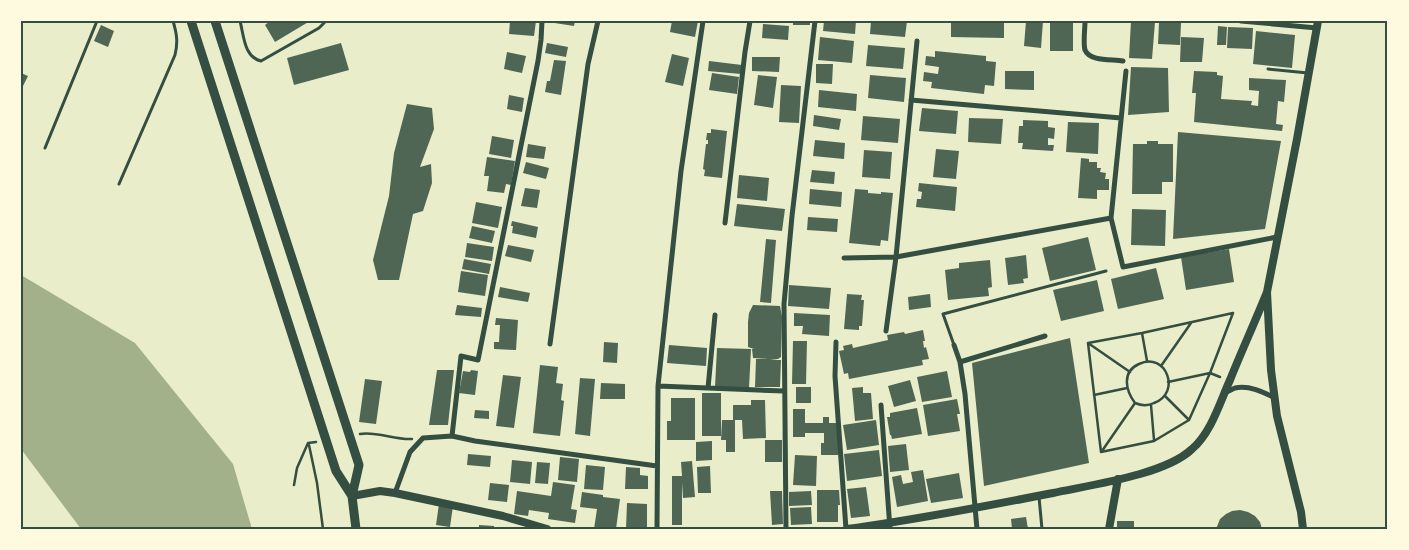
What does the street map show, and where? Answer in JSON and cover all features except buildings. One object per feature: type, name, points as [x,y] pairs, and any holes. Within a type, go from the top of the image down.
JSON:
[{"type":"main road","points":[[191,21],[336,471],[352,496]]},
{"type":"main road","points":[[215,21],[358,465],[352,496],[356,529]]},
{"type":"street","points":[[452,436],[461,356],[478,360],[538,61],[542,21]]},
{"type":"street","points":[[550,344],[588,64],[598,21]]},
{"type":"street","points":[[657,529],[658,386],[681,170],[703,21]]},
{"type":"street","points":[[725,224],[750,21]]},
{"type":"street","points":[[786,529],[784,304],[792,216],[815,21]]},
{"type":"street","points":[[1085,21],[1085,50],[1094,58],[1123,61]]},
{"type":"street","points":[[836,342],[835,376],[846,529],[889,526],[1118,479],[1150,471],[1180,458],[1193,449],[1204,436],[1224,394],[1267,292],[1317,24],[1240,21]]},
{"type":"street","points":[[886,331],[896,257],[917,40]]},
{"type":"street","points":[[1126,71],[1111,218],[1123,267],[1277,237]]},
{"type":"street","points":[[911,100],[1121,118]]},
{"type":"street","points":[[844,258],[896,257],[1111,218]]},
{"type":"street","points":[[1267,292],[1271,370],[1277,416],[1301,512],[1303,529]]},
{"type":"street","points":[[708,388],[715,314]]},
{"type":"street","points":[[960,362],[1045,336]]},
{"type":"street","points":[[954,344],[960,362],[964,394],[977,529]]},
{"type":"street","points":[[658,386],[784,391]]},
{"type":"street","points":[[1224,394],[1235,388],[1250,388],[1275,398]]},
{"type":"street","points":[[881,405],[889,526]]},
{"type":"street","points":[[395,493],[410,452],[423,438],[452,436],[475,441],[657,466]]},
{"type":"street","points":[[1109,529],[1118,479]]},
{"type":"street","points":[[352,496],[380,491],[395,493],[503,516],[547,529]]},
{"type":"lane","points":[[45,148],[98,21]]},
{"type":"lane","points":[[119,184],[175,55],[177,37],[173,21]]},
{"type":"lane","points":[[240,21],[249,53],[254,59],[261,61],[319,28],[326,21]]},
{"type":"lane","points":[[1268,69],[1309,74]]},
{"type":"lane","points":[[954,344],[943,314],[1106,271]]},
{"type":"lane","points":[[1039,496],[1042,529]]},
{"type":"path","points":[[1088,344],[1142,334],[1233,313],[1210,373],[1189,420],[1154,441],[1101,452]]},
{"type":"path","points":[[1161,366],[1190,323]]},
{"type":"path","points":[[1142,334],[1147,361]]},
{"type":"path","points":[[1088,344],[1130,372]]},
{"type":"path","points":[[1088,344],[1101,452]]},
{"type":"path","points":[[1147,361],[1161,366],[1167,374],[1169,386],[1161,401],[1142,406],[1135,404],[1130,397],[1126,380],[1130,372],[1137,365],[1147,361]]},
{"type":"path","points":[[1168,382],[1210,373]]},
{"type":"path","points":[[1094,395],[1127,388]]},
{"type":"path","points":[[1165,396],[1189,420]]},
{"type":"path","points":[[1101,452],[1135,404]]},
{"type":"path","points":[[1151,404],[1154,441]]},
{"type":"path","points":[[308,444],[317,483],[323,529]]},
{"type":"shaded area","points":[[21,275],[135,343],[233,464],[252,529],[81,529],[21,449]]}]
